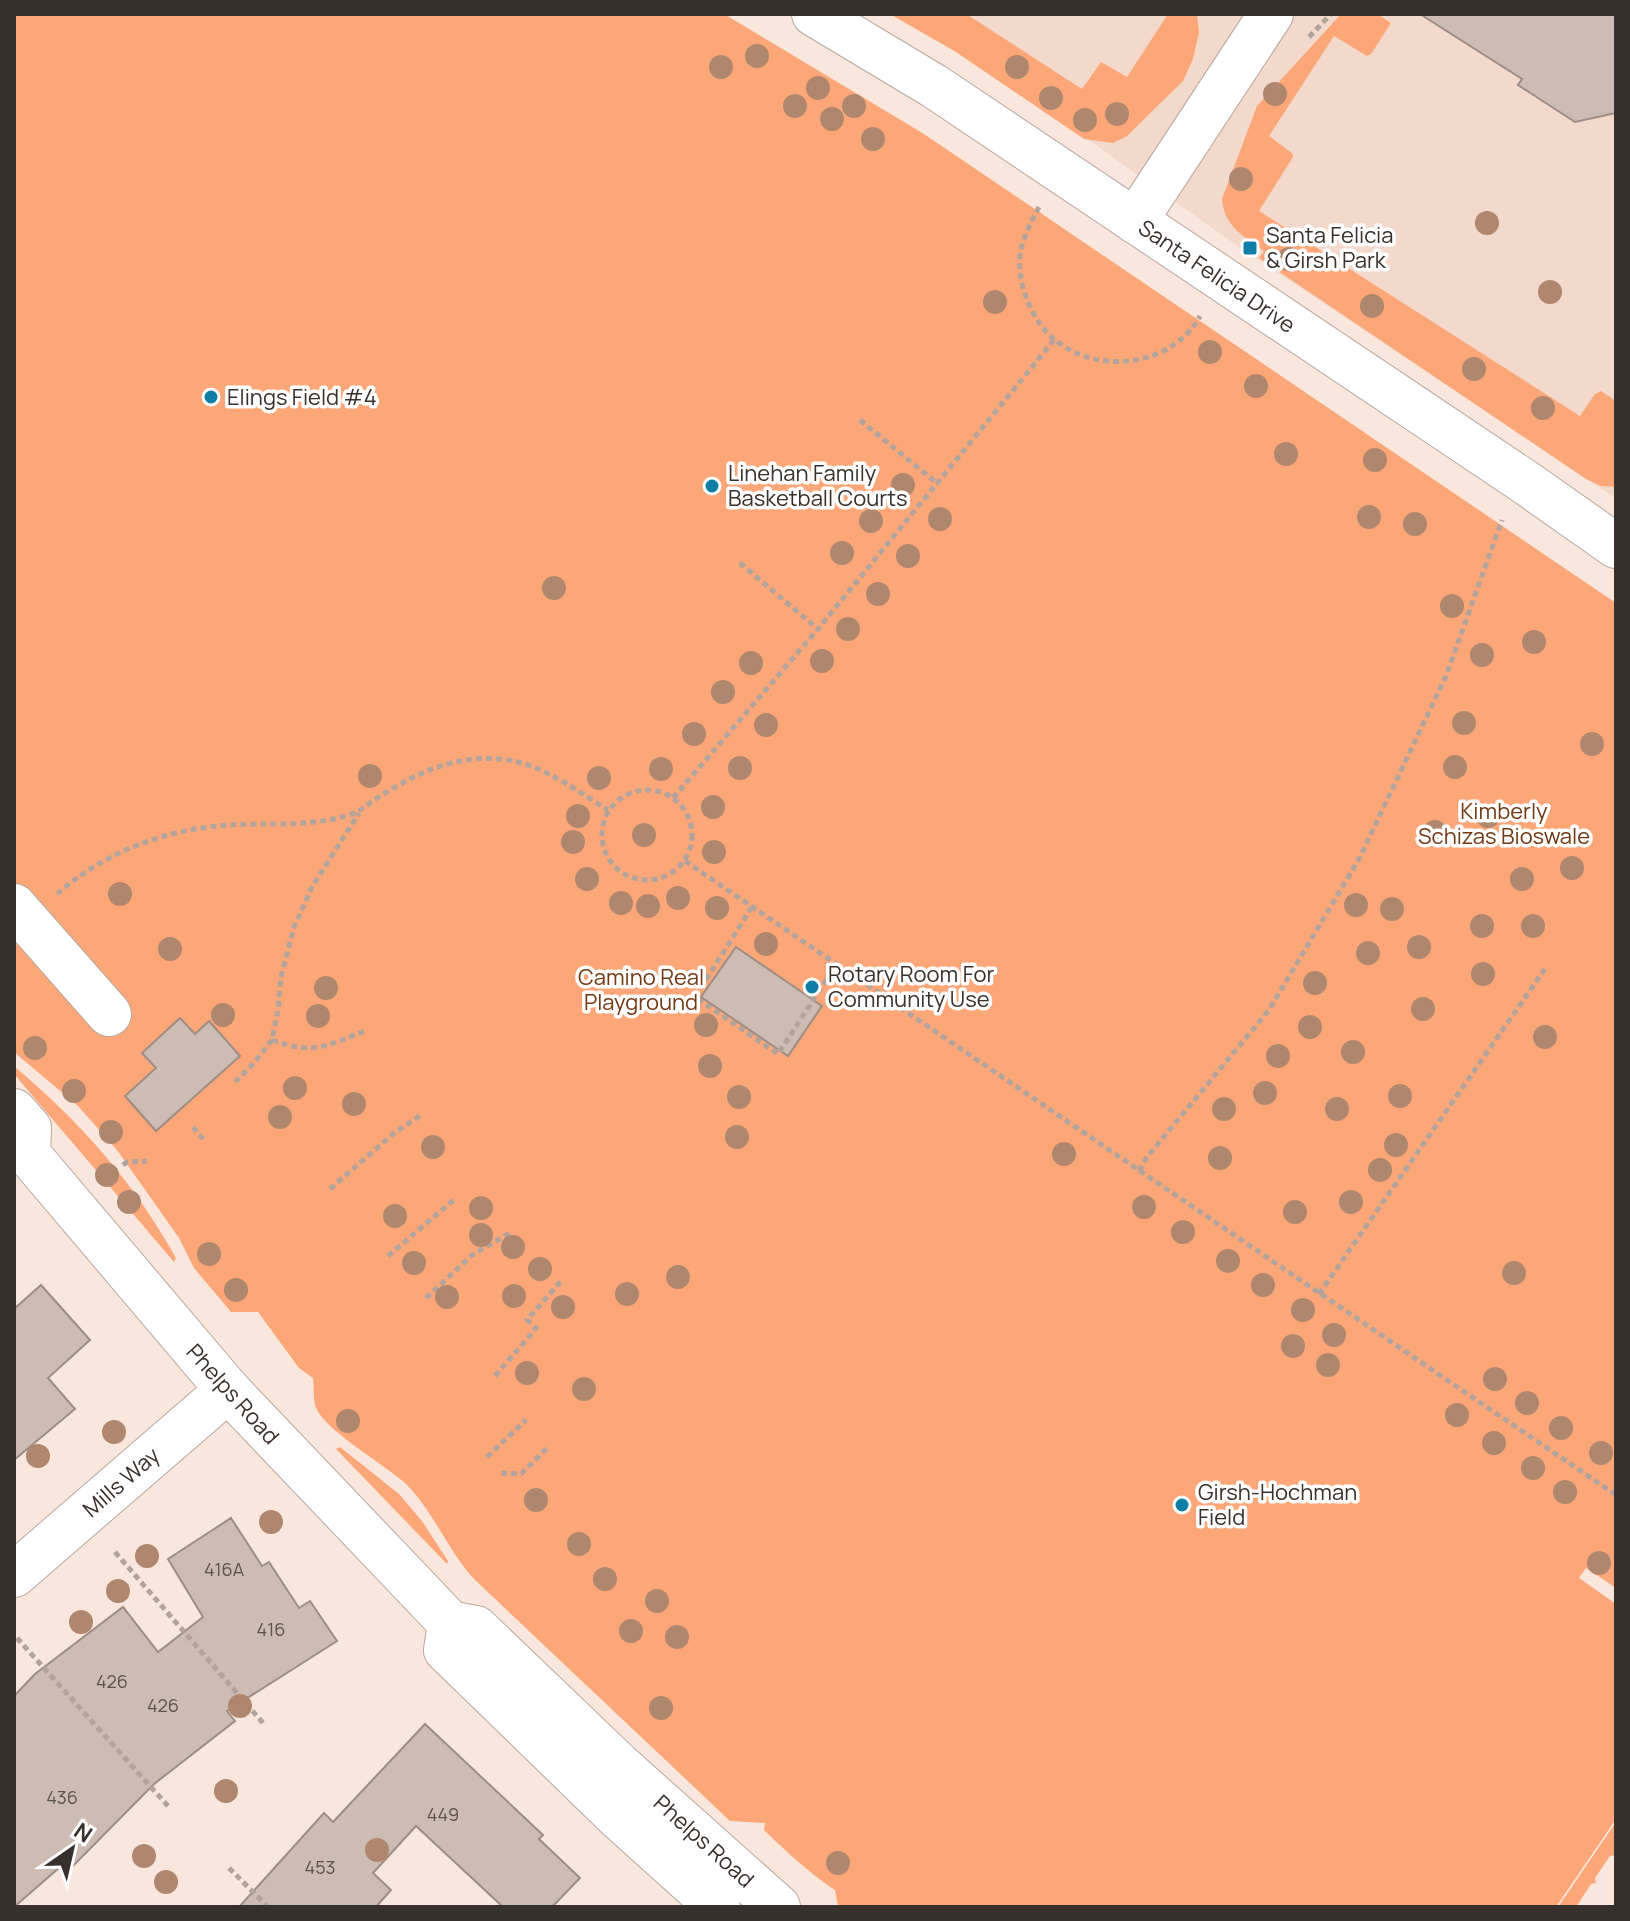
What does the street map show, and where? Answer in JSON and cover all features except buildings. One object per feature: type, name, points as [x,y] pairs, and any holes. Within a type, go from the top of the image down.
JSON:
[{"type":"street","name":"Santa Felicia Drive","points":[[814,14],[934,86],[1616,546]]},
{"type":"street","points":[[1135,221],[1271,14]]},
{"type":"street","points":[[21,913],[109,1014]]},
{"type":"street","name":"Phelps Road","points":[[14,1111],[29,1128],[21,1154],[228,1390],[450,1623],[476,1628],[619,1765],[778,1907]]},
{"type":"street","name":"Mills Way","points":[[14,1575],[228,1390]]},
{"type":"street","name":"Phelps Road","points":[[450,1623],[446,1650],[619,1818],[718,1907]]},
{"type":"path","points":[[1040,206],[1023,242],[1019,269],[1026,296],[1038,321],[1054,340],[1091,358],[1118,362],[1148,358],[1170,348],[1192,331],[1200,316]]},
{"type":"path","points":[[673,798],[818,629],[1054,340]]},
{"type":"path","points":[[860,420],[938,484]]},
{"type":"path","points":[[1139,1171],[1147,1157],[1269,1010],[1359,859],[1446,676],[1502,520]]},
{"type":"path","points":[[740,563],[818,629]]},
{"type":"path","points":[[235,1082],[272,1040],[281,977],[294,927],[312,887],[361,811],[378,798],[432,768],[480,758],[526,763],[608,810]]},
{"type":"path","points":[[633,792],[661,792],[673,798],[683,808],[693,834],[685,861],[674,871],[648,880],[621,872],[611,861],[602,835],[608,810],[633,792]]},
{"type":"path","points":[[21,913],[97,864],[160,837],[219,826],[285,826],[318,822],[361,811]]},
{"type":"path","points":[[685,861],[1616,1495]]},
{"type":"path","points":[[752,907],[695,997],[778,1054],[836,965]]},
{"type":"path","points":[[1319,1294],[1547,966]]},
{"type":"path","points":[[272,1040],[296,1049],[311,1050],[368,1030]]},
{"type":"path","points":[[330,1189],[384,1141],[421,1115]]},
{"type":"path","points":[[193,1127],[203,1139]]},
{"type":"path","points":[[123,1165],[147,1161]]},
{"type":"path","points":[[388,1256],[456,1198]]},
{"type":"path","points":[[426,1298],[472,1255],[510,1233]]},
{"type":"path","points":[[495,1376],[534,1331],[536,1328],[527,1320],[561,1281]]},
{"type":"path","points":[[487,1457],[526,1420]]},
{"type":"path","points":[[501,1473],[521,1474],[549,1446]]},
{"type":"path","points":[[115,1552],[263,1723]]},
{"type":"path","points":[[17,1638],[168,1806]]},
{"type":"path","points":[[229,1868],[268,1907]]},
{"type":"shaded area","points":[[890,14],[1616,14],[1616,499],[1232,242],[1066,124],[956,52]]},
{"type":"green space","points":[[14,14],[724,14],[924,134],[1616,603],[1616,1588],[1586,1568],[1579,1578],[1616,1604],[1616,1819],[1556,1907],[838,1907],[835,1890],[764,1830],[765,1823],[730,1821],[474,1579],[406,1484],[322,1417],[315,1405],[313,1378],[299,1368],[258,1312],[231,1312],[194,1268],[179,1238],[117,1150],[78,1106],[14,1052]]},
{"type":"green space","points":[[890,14],[966,14],[1082,89],[1101,62],[1127,77],[1168,14],[1197,14],[1199,33],[1193,59],[1183,81],[1127,136],[1113,143],[1084,139],[956,52]]},
{"type":"green space","points":[[1341,14],[1377,14],[1391,23],[1367,56],[1334,36],[1269,136],[1293,157],[1259,211],[1580,416],[1595,394],[1601,391],[1616,401],[1616,487],[1601,486],[1586,479],[1259,258],[1264,251],[1236,230],[1226,216],[1222,199],[1257,106]]},
{"type":"green space","points":[[14,1066],[104,1154],[142,1203],[176,1258],[174,1262],[14,1074]]},
{"type":"green space","points":[[340,1447],[399,1494],[422,1521],[447,1564],[336,1449]]},
{"type":"green space","points":[[1616,1822],[1615,1855],[1610,1856],[1595,1878],[1596,1883],[1591,1884],[1576,1907],[1558,1907]]},
{"type":"place","name":"Santa Felicia & Girsh Park","points":[[1250,248]]},
{"type":"place","name":"Elings Field #4","points":[[211,397]]},
{"type":"place","name":"Linehan Family Basketball Courts","points":[[712,486]]},
{"type":"place","name":"Rotary Room For Community Use","points":[[812,987]]},
{"type":"place","name":"Girsh-Hochman Field","points":[[1182,1505]]},
{"type":"park label","name":"Kimberly Schizas Bioswale","points":[[1504,824]]},
{"type":"park label","name":"Camino Real Playground","points":[[641,990]]}]
